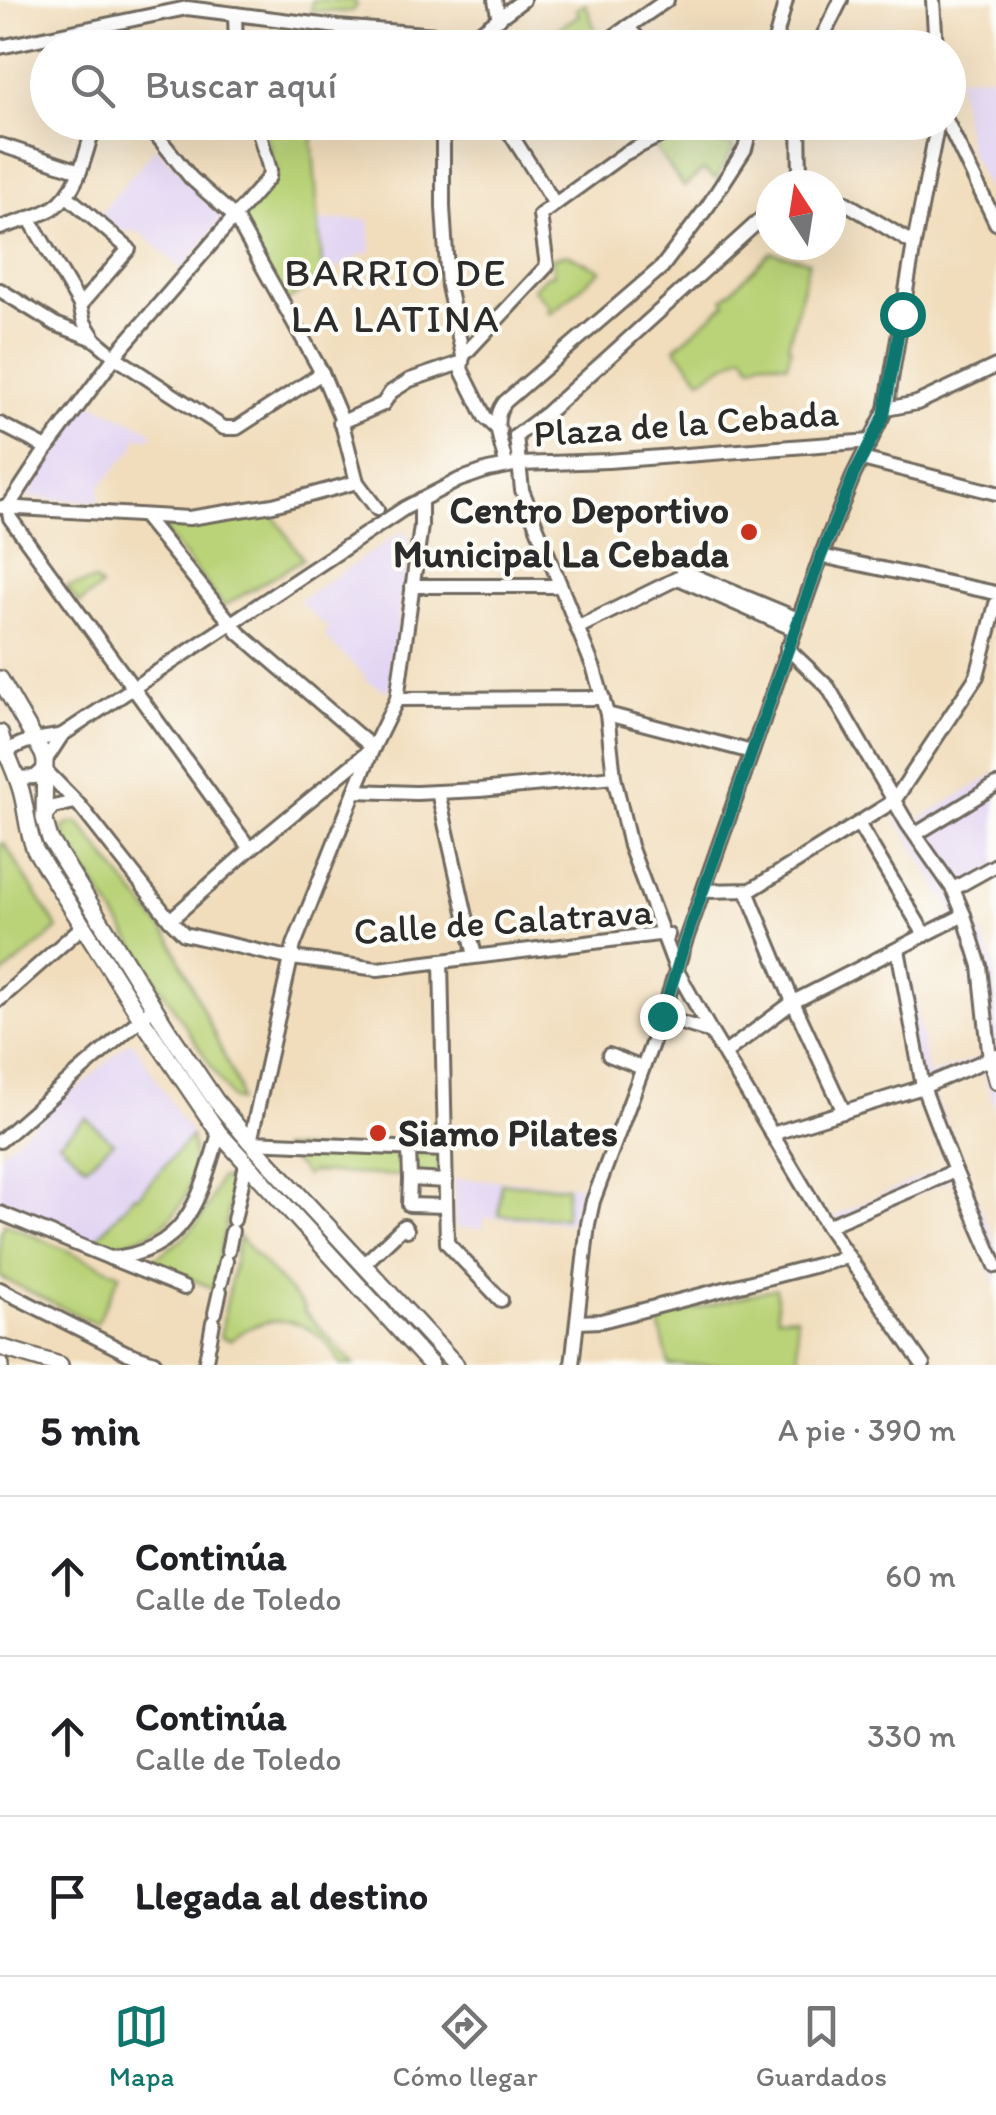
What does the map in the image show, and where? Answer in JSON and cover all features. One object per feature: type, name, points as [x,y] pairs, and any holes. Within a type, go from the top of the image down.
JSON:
[{"type":"main road","points":[[0,680],[35,741],[44,765],[44,818],[50,839],[219,1133],[431,1365]]},
{"type":"main road","points":[[0,733],[2,753],[16,778],[35,850],[83,926],[250,1142],[456,1365]]},
{"type":"main road","points":[[0,1347],[76,1365]]},
{"type":"street","points":[[495,0],[498,19]]},
{"type":"street","points":[[481,30],[523,0]]},
{"type":"street","points":[[623,30],[667,0]]},
{"type":"street","points":[[778,30],[786,0]]},
{"type":"street","points":[[826,30],[841,0]]},
{"type":"street","points":[[933,0],[935,30]]},
{"type":"street","points":[[74,30],[186,4],[359,30]]},
{"type":"street","points":[[235,30],[236,14]]},
{"type":"street","points":[[627,27],[630,30]]},
{"type":"street","points":[[0,47],[30,40]]},
{"type":"street","points":[[0,228],[52,209],[67,196],[89,140]]},
{"type":"street","points":[[160,140],[191,178],[234,217],[318,374],[340,419],[358,482],[377,509]]},
{"type":"street","points":[[4,507],[115,356],[269,176],[261,140]]},
{"type":"street","points":[[443,140],[448,286],[463,377],[485,417],[508,436],[516,436],[547,413],[756,224]]},
{"type":"street","points":[[514,140],[554,204]]},
{"type":"street","points":[[340,419],[383,404],[391,392],[410,380],[462,360],[547,266],[540,215],[624,154],[651,140]]},
{"type":"street","points":[[747,140],[708,206],[662,267],[505,402],[499,410],[496,428],[603,698],[614,777],[630,846],[676,970],[828,1226],[923,1365]]},
{"type":"street","points":[[798,140],[798,170]]},
{"type":"street","name":"Plaza de la Cebada","points":[[62,735],[421,499],[459,480],[512,465],[866,451],[886,409],[934,140]]},
{"type":"street","points":[[955,140],[996,223]]},
{"type":"street","points":[[0,145],[80,171]]},
{"type":"street","points":[[67,196],[130,249],[80,306]]},
{"type":"street","points":[[846,203],[914,244]]},
{"type":"street","points":[[29,218],[80,306],[94,339]]},
{"type":"street","points":[[0,290],[55,324],[94,339],[231,430],[318,374]]},
{"type":"street","points":[[886,409],[916,403],[996,366]]},
{"type":"street","points":[[0,424],[47,448]]},
{"type":"street","points":[[512,465],[516,436]]},
{"type":"street","points":[[572,1365],[593,1201],[662,1016],[787,648],[866,451],[996,493]]},
{"type":"street","points":[[4,507],[189,518],[274,506],[358,482]]},
{"type":"street","points":[[421,499],[421,526],[398,699],[372,748],[294,945],[250,1142],[445,1150]]},
{"type":"street","points":[[4,507],[250,849]]},
{"type":"street","points":[[144,516],[230,623],[372,748]]},
{"type":"street","points":[[821,556],[996,593]]},
{"type":"street","points":[[683,571],[796,624]]},
{"type":"street","points":[[577,628],[678,578],[796,624]]},
{"type":"street","points":[[412,586],[560,586]]},
{"type":"street","points":[[704,891],[747,892],[894,802],[977,676],[996,604]]},
{"type":"street","points":[[787,648],[828,687],[894,802],[953,889],[980,966],[996,1082]]},
{"type":"street","points":[[398,699],[603,698]]},
{"type":"street","points":[[607,714],[752,752]]},
{"type":"street","points":[[2,753],[18,743],[62,735]]},
{"type":"street","points":[[16,778],[34,777],[62,735]]},
{"type":"street","points":[[170,920],[372,748]]},
{"type":"street","name":"Calle de Calatrava","points":[[44,765],[184,934],[292,958],[378,969],[664,934],[685,942]]},
{"type":"street","points":[[354,791],[438,792],[614,777]]},
{"type":"street","points":[[916,834],[996,785]]},
{"type":"street","points":[[438,792],[475,956]]},
{"type":"street","points":[[44,818],[53,807],[75,802]]},
{"type":"street","points":[[859,824],[925,935]]},
{"type":"street","points":[[953,889],[996,865]]},
{"type":"street","points":[[747,892],[844,1112]]},
{"type":"street","points":[[724,1052],[793,1002],[964,915]]},
{"type":"street","points":[[0,999],[83,926]]},
{"type":"street","points":[[898,949],[923,1087],[996,1266]]},
{"type":"street","points":[[442,960],[447,1243],[501,1300]]},
{"type":"street","points":[[0,1141],[148,1012]]},
{"type":"street","points":[[662,1016],[711,1032]]},
{"type":"street","points":[[610,1055],[642,1068]]},
{"type":"street","points":[[772,1134],[923,1087],[993,1058]]},
{"type":"street","points":[[108,1258],[143,1251],[174,1232],[188,1217],[204,1185],[219,1133]]},
{"type":"street","points":[[409,1148],[409,1205],[446,1206]]},
{"type":"street","points":[[205,1365],[246,1164]]},
{"type":"street","points":[[828,1226],[955,1171]]},
{"type":"street","points":[[410,1179],[446,1181]]},
{"type":"street","points":[[0,1213],[184,1288]]},
{"type":"street","points":[[364,1264],[404,1226],[408,1230]]},
{"type":"street","points":[[578,1322],[601,1321],[848,1257]]},
{"type":"street","points":[[0,1288],[127,1353],[154,1362]]},
{"type":"shaded area","points":[[996,75],[996,187],[989,191],[969,151],[966,77]]},
{"type":"shaded area","points":[[156,147],[225,214],[183,270],[140,232],[118,230],[99,215]]},
{"type":"shaded area","points":[[369,219],[371,252],[323,277],[318,221]]},
{"type":"shaded area","points":[[87,401],[153,431],[150,439],[137,436],[134,448],[100,486],[99,502],[27,497],[44,471],[41,470]]},
{"type":"shaded area","points":[[401,532],[410,537],[389,692],[364,680],[366,677],[324,636],[329,629],[299,601]]},
{"type":"shaded area","points":[[996,773],[996,879],[965,896],[996,966],[996,1111],[983,1072],[932,1090],[996,1244],[996,1285],[952,1179],[842,1228],[835,1216],[947,1165],[918,1095],[893,957],[854,978],[917,933],[883,857],[927,928],[954,915],[892,811],[904,801],[917,821]],"holes":[[[958,925],[970,966],[980,1057],[929,1076],[907,957],[911,949]]]},
{"type":"shaded area","points":[[127,1043],[134,1043],[191,1132],[195,1168],[177,1210],[156,1229],[135,1240],[93,1245],[0,1205],[0,1153]]},
{"type":"shaded area","points":[[454,1179],[583,1186],[572,1223],[484,1217],[483,1229],[455,1227]]},
{"type":"green space","points":[[312,0],[354,0],[357,5],[346,12],[311,11]]},
{"type":"green space","points":[[586,4],[595,30],[556,30],[579,15],[576,9]]},
{"type":"green space","points":[[268,140],[312,140],[323,277],[284,303],[242,222],[277,173]]},
{"type":"green space","points":[[666,140],[716,140],[734,147],[716,179],[703,170],[684,187],[653,145]]},
{"type":"green space","points":[[567,254],[601,270],[550,314],[550,307],[533,288],[554,274],[552,258]]},
{"type":"green space","points":[[763,260],[809,261],[787,364],[762,360],[752,366],[744,354],[701,379],[675,348],[726,303],[723,299]]},
{"type":"green space","points":[[272,513],[303,559],[224,606],[162,528],[187,527]]},
{"type":"green space","points":[[95,581],[101,587],[79,604],[66,587]]},
{"type":"green space","points":[[79,823],[171,940],[238,1086],[239,1101],[232,1099],[65,837],[63,828]]},
{"type":"green space","points":[[4,843],[58,929],[0,977],[0,845]]},
{"type":"green space","points":[[86,1118],[113,1142],[86,1166],[59,1142]]},
{"type":"green space","points":[[191,1136],[193,1170],[184,1200],[175,1212],[164,1224],[134,1240],[93,1245],[135,1195]]},
{"type":"green space","points":[[281,1148],[401,1154],[401,1176],[311,1172],[306,1176]]},
{"type":"green space","points":[[419,1152],[440,1153],[439,1176],[415,1173],[414,1158]]},
{"type":"green space","points":[[220,1178],[233,1187],[213,1288],[149,1262],[196,1225]]},
{"type":"green space","points":[[501,1183],[567,1187],[565,1218],[499,1215]]},
{"type":"green space","points":[[5,1223],[120,1274],[96,1324],[0,1277],[0,1234]]},
{"type":"green space","points":[[239,1237],[355,1365],[341,1365],[320,1337],[293,1322],[262,1323],[231,1340],[220,1337]]},
{"type":"green space","points":[[776,1288],[778,1317],[796,1316],[799,1365],[669,1365],[658,1319]]},
{"type":"place","name":"Centro Deportivo Municipal La Cebada","points":[[749,532]]},
{"type":"place","name":"Siamo Pilates","points":[[378,1133]]},
{"type":"district","name":"BARRIO DE LA LATINA","points":[[396,295]]},
{"type":"route","points":[[662,1016],[821,556],[854,474],[884,416],[902,314]]}]
